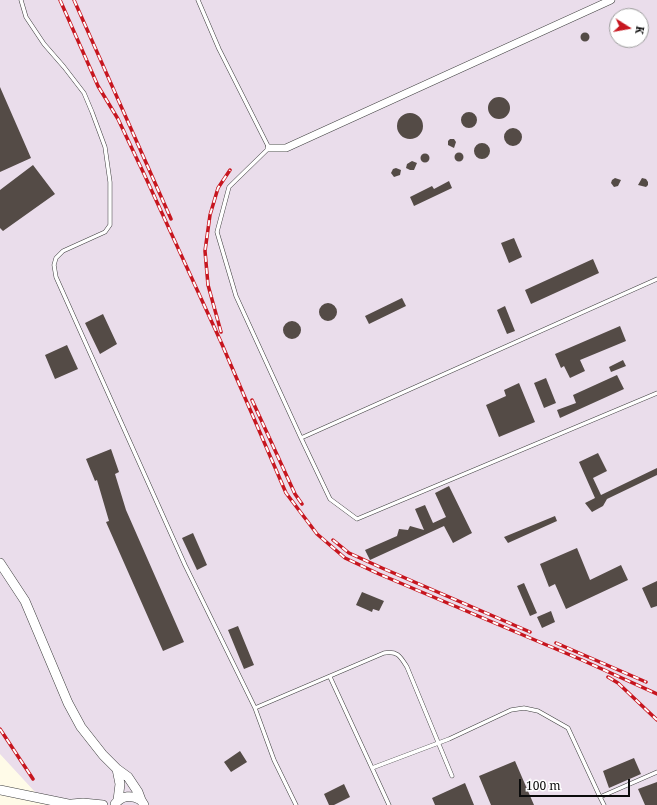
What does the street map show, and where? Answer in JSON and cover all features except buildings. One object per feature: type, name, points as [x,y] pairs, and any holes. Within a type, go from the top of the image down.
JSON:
[{"type":"street","points":[[269,148],[286,148],[611,0]]},
{"type":"street","points":[[0,563],[25,601],[68,703],[82,727],[103,755],[117,769],[128,777],[138,792],[142,803]]},
{"type":"street","points":[[114,803],[120,784],[117,769]]},
{"type":"street","points":[[0,790],[72,805],[83,803],[103,805]]},
{"type":"street","points":[[114,803],[127,796],[135,797],[142,803]]},
{"type":"lane","points":[[21,0],[26,17],[44,44],[84,93],[105,147],[110,182],[110,225],[105,232],[63,251],[56,258],[54,266],[56,277],[185,565],[255,708],[274,760],[296,805]]},
{"type":"lane","points":[[198,0],[219,49],[269,148],[229,187],[217,232],[236,296],[330,499],[357,519],[657,392]]},
{"type":"lane","points":[[301,438],[657,279]]},
{"type":"lane","points":[[255,708],[391,652],[400,656],[407,667],[452,776]]},
{"type":"lane","points":[[330,677],[389,805]]},
{"type":"lane","points":[[372,768],[439,742],[511,710],[524,708],[538,711],[568,728],[604,805]]},
{"type":"lane","points":[[600,797],[657,772]]},
{"type":"shaded area","points":[[0,0],[657,0],[657,805],[47,805],[0,754]]},
{"type":"railway","points":[[60,0],[98,86],[118,119],[145,176],[221,342],[286,493],[317,534],[345,558],[657,694]]},
{"type":"railway","points":[[74,0],[171,219]]},
{"type":"railway","points":[[221,332],[208,285],[205,251],[210,215],[218,188],[230,170]]},
{"type":"railway","points":[[252,400],[295,494],[302,504]]},
{"type":"railway","points":[[333,540],[349,553],[530,632]]},
{"type":"railway","points":[[556,643],[646,682]]},
{"type":"railway","points":[[608,677],[618,683],[657,720]]},
{"type":"railway","points":[[0,729],[33,779]]}]
